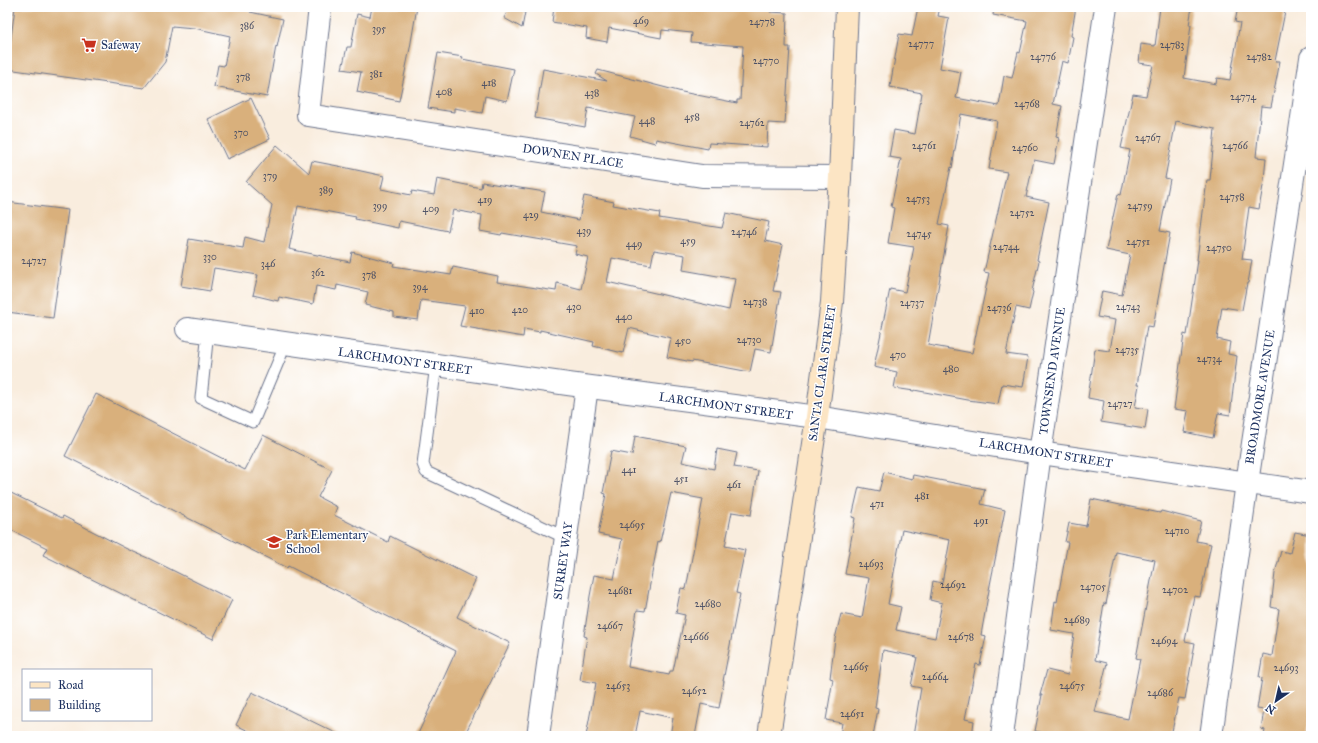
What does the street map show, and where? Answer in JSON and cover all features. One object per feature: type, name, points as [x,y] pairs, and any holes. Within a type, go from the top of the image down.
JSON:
[{"type":"main road","name":"SANTA CLARA STREET","points":[[769,736],[817,418],[832,302],[840,176],[847,7]]},
{"type":"street","name":"DOWNEN PLACE","points":[[320,7],[308,115],[702,176],[840,176]]},
{"type":"street","name":"TOWNSEND AVENUE","points":[[1002,736],[1040,453],[1106,7]]},
{"type":"street","name":"BROADMORE AVENUE","points":[[1211,736],[1247,483],[1311,58]]},
{"type":"street","name":"LARCHMONT STREET","points":[[198,330],[587,387],[817,418],[1040,453],[1311,492]]},
{"type":"street","name":"SURREY WAY","points":[[538,736],[587,387]]},
{"type":"lane","points":[[198,330],[201,398],[253,422],[286,344]]},
{"type":"lane","points":[[436,365],[423,464],[426,472],[566,538]]},
{"type":"building","name":"Safeway","points":[[15,7],[251,7],[250,12],[283,19],[277,47],[276,46],[267,97],[214,87],[218,65],[224,66],[230,36],[194,28],[172,26],[165,62],[144,88],[7,69]]},
{"type":"building","points":[[372,7],[417,7],[399,101],[357,92],[361,72],[342,69],[347,47],[351,47],[357,14],[370,17]]},
{"type":"building","points":[[510,7],[526,7],[522,28],[504,18]]},
{"type":"building","points":[[554,7],[770,7],[770,12],[787,13],[786,47],[790,47],[785,124],[768,123],[767,147],[709,143],[708,149],[656,139],[655,143],[630,136],[635,117],[588,108],[585,127],[535,118],[543,69],[607,81],[596,74],[598,70],[682,92],[737,103],[737,100],[740,100],[743,46],[691,42],[692,33],[662,30],[661,38],[609,28],[607,42],[586,38],[587,28],[552,22]]},
{"type":"building","points":[[918,7],[940,7],[938,16],[949,18],[940,68],[961,72],[956,98],[999,106],[1004,76],[1012,78],[1018,52],[1020,53],[1027,21],[993,15],[994,7],[1076,7],[1071,36],[1073,37],[1068,63],[1062,61],[1053,104],[1062,106],[1056,137],[1059,138],[1054,164],[1034,160],[1026,197],[1049,202],[1037,260],[1039,261],[1029,310],[1016,307],[1006,354],[1028,357],[1023,387],[1002,384],[998,404],[894,388],[897,372],[874,367],[890,289],[905,292],[914,247],[888,243],[894,208],[891,207],[901,159],[889,157],[894,130],[915,134],[922,93],[890,87],[899,34],[912,36]],"holes":[[[961,114],[997,121],[989,169],[1007,172],[984,272],[989,273],[972,353],[928,345],[949,226],[939,224],[951,167],[952,168]]]},
{"type":"building","points":[[1160,7],[1192,7],[1184,78],[1216,84],[1217,78],[1230,80],[1240,23],[1235,22],[1238,7],[1286,7],[1275,61],[1280,61],[1271,107],[1261,106],[1256,157],[1266,158],[1259,209],[1249,207],[1242,259],[1252,260],[1248,283],[1242,310],[1222,307],[1217,339],[1230,342],[1228,354],[1237,356],[1230,415],[1218,413],[1213,438],[1184,432],[1188,411],[1174,409],[1184,334],[1187,335],[1198,260],[1207,180],[1210,180],[1215,129],[1176,121],[1165,178],[1170,179],[1160,231],[1170,233],[1153,327],[1147,326],[1137,385],[1139,385],[1135,407],[1148,409],[1145,429],[1101,422],[1104,401],[1088,398],[1095,349],[1110,351],[1115,320],[1097,317],[1102,291],[1122,295],[1130,255],[1106,250],[1118,194],[1121,195],[1130,150],[1121,148],[1133,94],[1146,96],[1153,65],[1139,63],[1141,44],[1155,46]]},
{"type":"building","points":[[438,53],[463,57],[462,59],[514,69],[507,101],[485,96],[482,113],[454,108],[454,112],[428,108]]},
{"type":"building","points":[[251,98],[270,139],[227,159],[208,119]]},
{"type":"building","points":[[277,145],[309,173],[312,161],[338,166],[384,176],[381,189],[411,195],[412,191],[434,195],[437,179],[481,188],[482,182],[545,192],[541,212],[579,220],[584,196],[614,202],[613,205],[660,213],[659,218],[722,228],[726,213],[769,222],[765,241],[783,245],[773,291],[781,292],[771,352],[755,349],[750,372],[667,357],[671,338],[629,328],[623,353],[593,346],[594,342],[540,330],[540,332],[524,329],[523,337],[460,326],[465,306],[421,300],[418,320],[394,317],[394,312],[365,305],[368,292],[337,285],[336,290],[316,286],[313,304],[279,297],[278,301],[253,295],[258,275],[214,268],[210,291],[181,286],[189,239],[243,248],[245,237],[264,242],[272,205],[246,182]],"holes":[[[298,206],[356,217],[355,219],[398,228],[399,221],[448,231],[453,210],[482,215],[480,231],[501,235],[502,233],[577,246],[575,254],[588,257],[581,289],[557,283],[556,291],[497,282],[498,276],[453,267],[451,275],[393,266],[394,263],[352,252],[350,262],[289,249]],[[654,250],[685,255],[683,270],[735,279],[729,310],[607,282],[612,258],[651,265]]]},
{"type":"building","points":[[7,202],[68,210],[53,318],[7,312]]},
{"type":"building","points":[[96,394],[245,470],[263,435],[332,470],[318,497],[337,507],[334,515],[388,542],[390,536],[476,579],[457,617],[510,643],[464,736],[417,736],[456,651],[65,456]]},
{"type":"building","points":[[635,436],[686,446],[682,462],[714,469],[717,449],[737,453],[734,467],[758,471],[751,515],[732,512],[725,546],[745,550],[736,593],[740,594],[719,708],[701,704],[695,736],[670,736],[673,718],[640,711],[635,736],[586,736],[596,683],[580,680],[587,637],[584,636],[590,596],[594,575],[614,579],[622,539],[598,534],[606,494],[603,493],[611,451],[632,455]],"holes":[[[671,493],[703,499],[686,589],[681,588],[676,613],[685,615],[673,671],[670,671],[669,675],[628,667],[637,610],[645,611],[658,541],[660,542]]]},
{"type":"building","points":[[884,472],[912,479],[913,475],[985,489],[981,504],[1005,510],[981,635],[986,636],[980,665],[976,664],[965,719],[974,721],[972,736],[913,736],[921,688],[911,686],[917,657],[883,650],[875,708],[878,709],[873,736],[840,736],[842,723],[826,720],[833,679],[830,678],[835,639],[841,614],[862,618],[869,578],[845,574],[855,518],[852,517],[859,487],[879,491]],"holes":[[[902,530],[950,540],[942,583],[933,581],[930,600],[942,603],[935,638],[896,630],[901,607],[888,604]]]},
{"type":"building","points":[[7,491],[62,518],[63,516],[232,600],[213,639],[43,555],[47,548],[7,528]]},
{"type":"building","points":[[1091,499],[1160,513],[1161,511],[1201,521],[1196,541],[1211,544],[1200,597],[1194,596],[1185,641],[1195,643],[1185,699],[1179,698],[1171,736],[1057,736],[1035,731],[1042,695],[1040,695],[1047,670],[1068,675],[1074,634],[1051,630],[1055,601],[1057,602],[1068,542],[1065,542],[1069,523],[1086,526]],"holes":[[[1116,552],[1155,560],[1136,658],[1140,659],[1128,719],[1095,712],[1107,663],[1095,660],[1104,603],[1106,604]]]},
{"type":"building","points":[[1295,532],[1311,535],[1311,710],[1306,736],[1264,736],[1265,730],[1261,729],[1264,710],[1257,709],[1262,678],[1259,677],[1263,654],[1272,656],[1279,609],[1271,607],[1275,573],[1281,551],[1290,553]]},
{"type":"building","points":[[252,692],[342,736],[259,736],[236,725]]},
{"type":"place","name":"Safeway","points":[[89,45]]},
{"type":"place","name":"Park Elementary School","points":[[274,542]]}]
